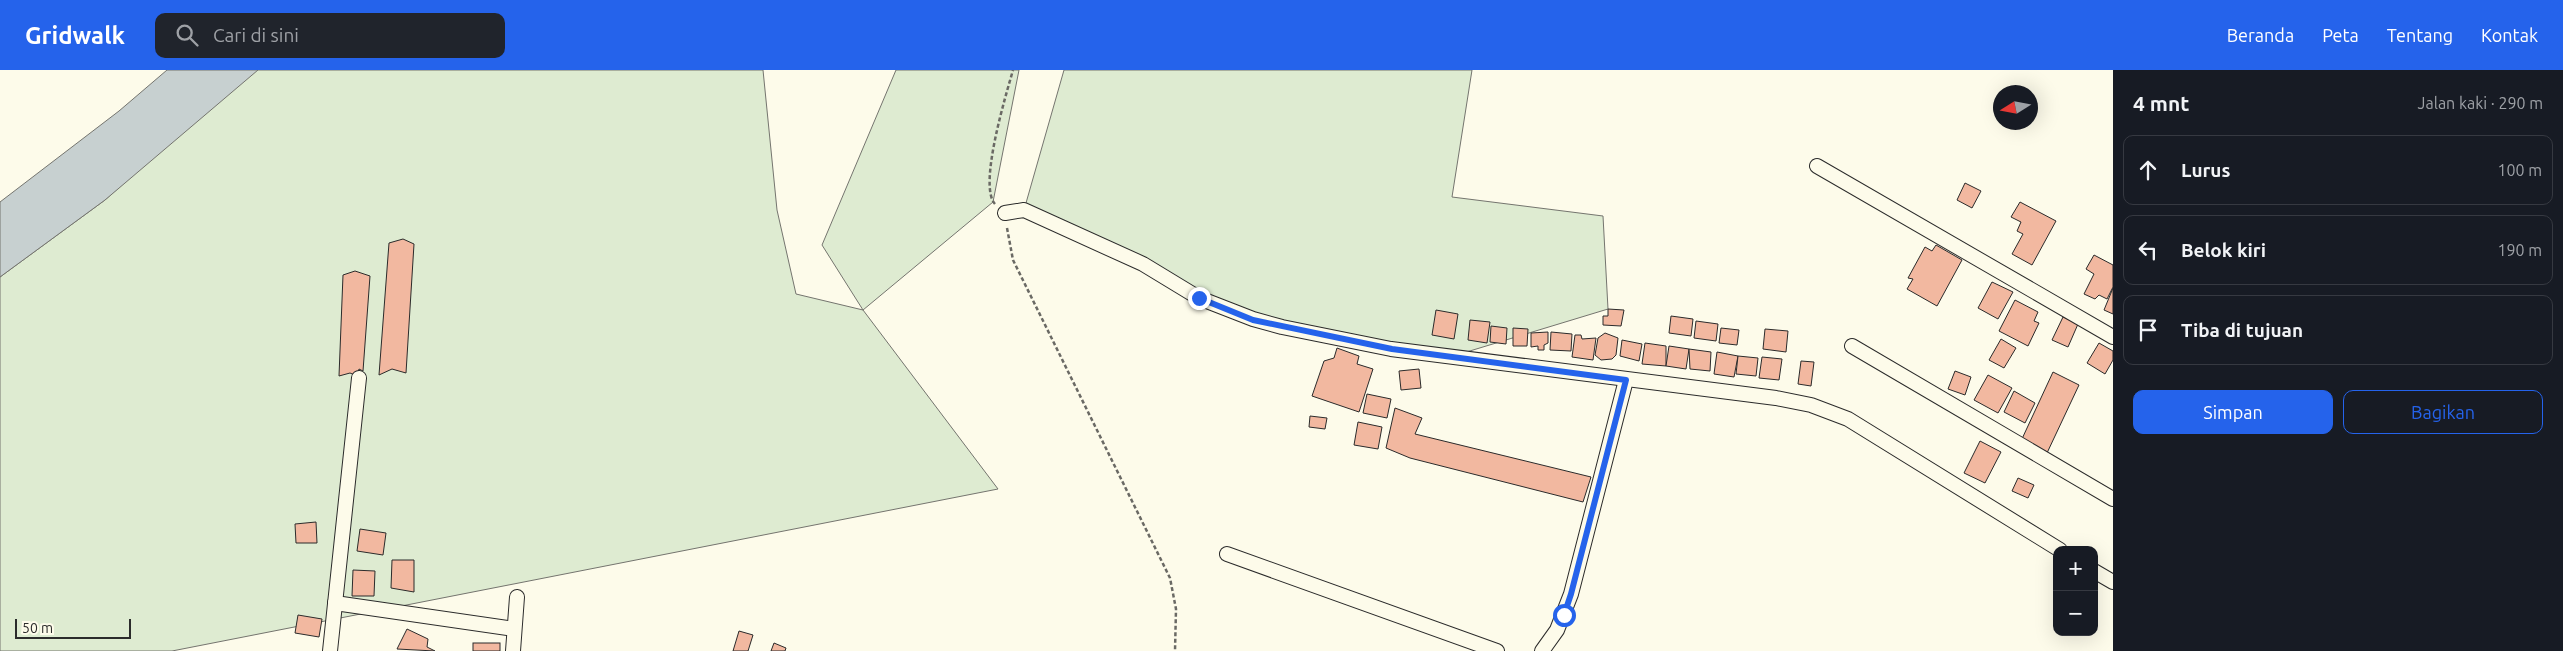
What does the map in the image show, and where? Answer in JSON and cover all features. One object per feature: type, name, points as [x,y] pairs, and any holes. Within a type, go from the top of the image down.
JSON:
[{"type":"street","points":[[1817,166],[2113,337]]},
{"type":"street","points":[[1005,214],[1024,210],[1144,264],[1199,298],[1253,320],[1392,349],[1776,398],[1830,411],[1848,419],[2054,546]]},
{"type":"street","points":[[1852,346],[2113,499]]},
{"type":"street","points":[[330,651],[359,378]]},
{"type":"street","points":[[1542,651],[1557,630],[1571,594],[1626,380]]},
{"type":"street","points":[[1227,554],[1497,651]]},
{"type":"street","points":[[2098,573],[2113,582]]},
{"type":"street","points":[[512,651],[516,597]]},
{"type":"street","points":[[335,603],[514,629]]},
{"type":"path","points":[[1013,70],[989,182],[990,198],[1005,214],[1013,260],[1170,578],[1176,609],[1176,651]]},
{"type":"green space","points":[[250,70],[763,70],[777,210],[796,294],[863,310],[998,489],[172,651],[0,651],[0,277],[105,200]]},
{"type":"green space","points":[[896,70],[1019,70],[993,202],[863,310],[822,245]]},
{"type":"green space","points":[[1064,70],[1472,70],[1452,197],[1603,216],[1608,309],[1450,357],[1228,311],[1024,210]]},
{"type":"shaded area","points":[[167,70],[258,70],[105,200],[0,277],[0,202],[119,111]]},
{"type":"building","points":[[1965,183],[1981,191],[1972,208],[1957,200]]},
{"type":"building","points":[[2020,202],[2056,221],[2032,265],[2012,254],[2023,234],[2017,231],[2021,222],[2011,217]]},
{"type":"building","points":[[403,239],[414,244],[406,373],[392,369],[379,375],[389,243]]},
{"type":"building","points":[[1936,245],[1962,260],[1937,306],[1907,289],[1913,279],[1908,278],[1925,247],[1932,251]]},
{"type":"building","points":[[2094,255],[2113,265],[2113,287],[2107,299],[2099,295],[2095,299],[2084,294],[2094,274],[2086,269]]},
{"type":"building","points":[[355,271],[370,276],[363,371],[359,369],[357,376],[350,373],[339,376],[343,275]]},
{"type":"building","points":[[1992,282],[2013,292],[1998,319],[1978,308]]},
{"type":"building","points":[[2113,288],[2113,314],[2104,310]]},
{"type":"building","points":[[2015,300],[2038,312],[2034,321],[2039,323],[2028,346],[1999,331]]},
{"type":"building","points":[[1608,309],[1624,310],[1621,326],[1603,325],[1603,316],[1608,316]]},
{"type":"building","points":[[1436,310],[1458,314],[1454,339],[1432,335]]},
{"type":"building","points":[[1671,316],[1693,319],[1691,336],[1669,333]]},
{"type":"building","points":[[2063,317],[2078,324],[2068,347],[2052,340]]},
{"type":"building","points":[[1470,320],[1490,322],[1487,343],[1468,340]]},
{"type":"building","points":[[1696,321],[1718,324],[1716,341],[1694,338]]},
{"type":"building","points":[[1491,326],[1507,328],[1506,344],[1490,342]]},
{"type":"building","points":[[1513,328],[1528,329],[1527,346],[1513,346]]},
{"type":"building","points":[[1721,328],[1739,330],[1737,345],[1719,343]]},
{"type":"building","points":[[1765,329],[1788,331],[1786,352],[1763,349]]},
{"type":"building","points":[[1548,332],[1548,343],[1544,345],[1544,350],[1538,350],[1538,346],[1531,347],[1531,333]]},
{"type":"building","points":[[1551,332],[1572,334],[1571,351],[1550,350]]},
{"type":"building","points":[[1605,333],[1618,338],[1616,355],[1612,359],[1601,360],[1595,355],[1598,338]]},
{"type":"building","points":[[1575,335],[1581,335],[1582,339],[1596,338],[1593,360],[1572,357]]},
{"type":"building","points":[[2001,339],[2016,348],[2004,368],[1989,360]]},
{"type":"building","points":[[1622,340],[1642,344],[1639,361],[1620,356]]},
{"type":"building","points":[[1645,343],[1666,346],[1666,366],[1642,364]]},
{"type":"building","points":[[2099,343],[2113,351],[2113,360],[2105,374],[2087,363]]},
{"type":"building","points":[[1669,346],[1689,349],[1686,369],[1666,366]]},
{"type":"building","points":[[1337,348],[1359,356],[1357,364],[1373,369],[1359,412],[1312,396],[1324,361],[1334,358]]},
{"type":"building","points":[[1689,349],[1711,352],[1710,371],[1690,369]]},
{"type":"building","points":[[1717,352],[1738,356],[1734,377],[1714,374]]},
{"type":"building","points":[[1738,356],[1758,358],[1756,376],[1736,374]]},
{"type":"building","points":[[1762,357],[1782,359],[1779,380],[1759,378]]},
{"type":"building","points":[[1801,361],[1814,362],[1811,386],[1798,384]]},
{"type":"building","points":[[1419,369],[1421,388],[1401,390],[1399,371]]},
{"type":"building","points":[[1955,371],[1971,377],[1965,395],[1948,389]]},
{"type":"building","points":[[2053,372],[2079,385],[2047,453],[2021,441]]},
{"type":"building","points":[[1988,375],[2012,388],[1998,413],[1974,400]]},
{"type":"building","points":[[2014,391],[2035,403],[2025,423],[2004,412]]},
{"type":"building","points":[[1367,394],[1391,399],[1387,418],[1363,413]]},
{"type":"building","points":[[1395,408],[1422,418],[1415,434],[1591,477],[1583,502],[1410,458],[1386,448]]},
{"type":"building","points":[[1310,416],[1327,418],[1325,429],[1309,427]]},
{"type":"building","points":[[1358,422],[1382,427],[1378,449],[1354,445]]},
{"type":"building","points":[[1980,441],[2001,452],[1985,483],[1964,473]]},
{"type":"building","points":[[2018,478],[2034,485],[2028,498],[2012,491]]},
{"type":"building","points":[[316,522],[317,543],[296,543],[295,524]]},
{"type":"building","points":[[360,529],[386,533],[383,555],[357,551]]},
{"type":"building","points":[[392,560],[414,560],[414,592],[391,588]]},
{"type":"building","points":[[353,570],[375,571],[374,596],[352,596]]},
{"type":"building","points":[[298,615],[322,619],[319,637],[295,633]]},
{"type":"building","points":[[407,629],[428,639],[427,647],[435,651],[397,649]]},
{"type":"building","points":[[739,631],[753,635],[748,651],[733,651]]},
{"type":"building","points":[[473,643],[500,643],[500,651],[473,651]]},
{"type":"building","points":[[774,643],[786,648],[785,651],[771,651]]},
{"type":"route","points":[[1199,298],[1253,320],[1392,349],[1626,380],[1564,615]]}]
